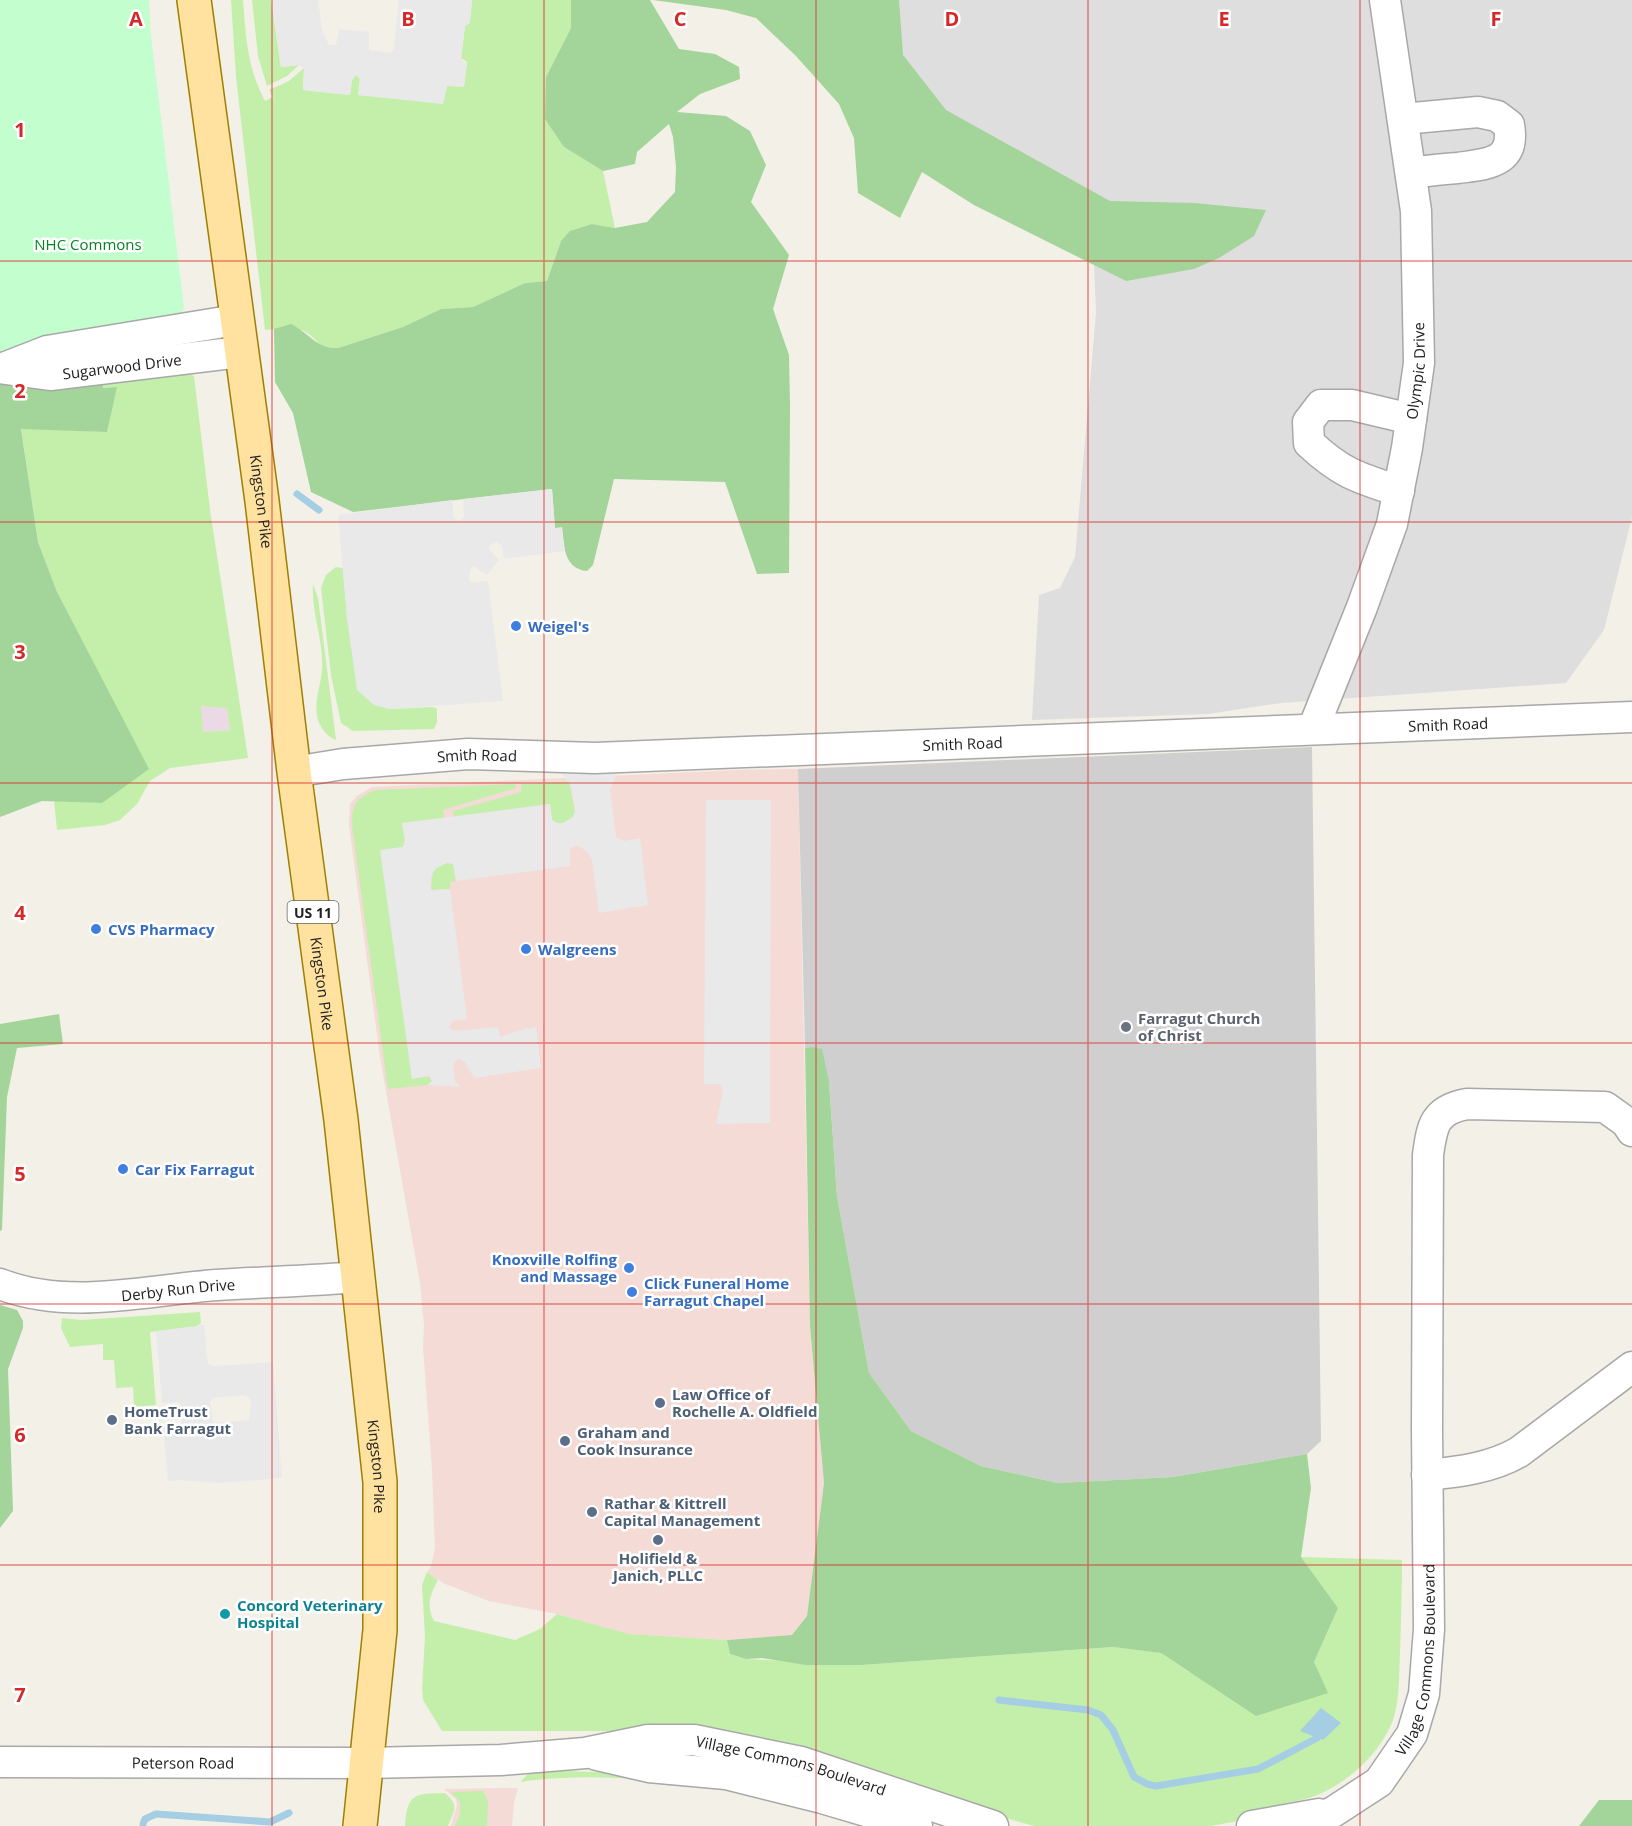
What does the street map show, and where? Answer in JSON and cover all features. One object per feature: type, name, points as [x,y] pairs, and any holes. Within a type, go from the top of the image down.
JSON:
[{"type":"main road","name":"Kingston Pike","points":[[194,0],[262,501],[294,772],[341,1120],[380,1482],[380,1630],[360,1826]]},
{"type":"street","name":"Olympic Drive","points":[[1313,729],[1362,607],[1392,524],[1419,363],[1416,211],[1385,0]]},
{"type":"street","points":[[1403,119],[1478,112],[1497,116],[1509,125],[1511,138],[1505,153],[1492,164],[1411,173]]},
{"type":"street","name":"Sugarwood Drive","points":[[2,368],[47,351],[82,358],[238,336]]},
{"type":"street","points":[[1399,491],[1354,477],[1329,462],[1309,443],[1308,422],[1321,405],[1352,405],[1411,419]]},
{"type":"street","name":"Smith Road","points":[[294,772],[343,764],[468,754],[595,758],[1632,717]]},
{"type":"street","name":"Village Commons Boulevard","points":[[1299,1826],[1334,1812],[1379,1782],[1412,1734],[1424,1694],[1429,1629],[1428,1155],[1432,1130],[1437,1118],[1445,1112],[1467,1104],[1605,1107],[1626,1122],[1632,1131]]},
{"type":"street","name":"Derby Run Drive","points":[[0,1284],[73,1299],[216,1286],[358,1277]]},
{"type":"street","points":[[1427,1475],[1502,1462],[1519,1452],[1632,1366]]},
{"type":"street","name":"Village Commons Boulevard","points":[[366,1763],[501,1760],[585,1753],[648,1740],[694,1740],[801,1762],[910,1815],[993,1826]]},
{"type":"street","name":"Peterson Road","points":[[0,1762],[366,1763]]},
{"type":"street","name":"Village Commons Boulevard","points":[[1252,1826],[1334,1812]]},
{"type":"shaded area","points":[[271,0],[318,0],[322,31],[329,45],[336,45],[339,29],[369,32],[369,50],[391,53],[394,48],[399,0],[472,0],[470,23],[465,26],[461,58],[467,62],[464,87],[447,86],[443,104],[358,95],[360,79],[356,75],[352,80],[350,95],[303,90],[304,68],[299,65],[281,67]]},
{"type":"shaded area","points":[[806,0],[1632,0],[1632,517],[1604,630],[1566,683],[1281,703],[1208,714],[1032,720],[1039,595],[1060,588],[1075,557],[1096,313],[1093,237]]},
{"type":"shaded area","points":[[552,489],[555,528],[562,527],[565,551],[504,559],[502,546],[497,542],[490,545],[489,549],[499,560],[487,575],[474,566],[471,568],[469,579],[472,583],[488,581],[503,701],[389,709],[374,705],[357,690],[347,618],[338,515],[452,500],[454,518],[459,521],[464,517],[463,499]]},
{"type":"shaded area","points":[[200,706],[227,707],[230,730],[202,732]]},
{"type":"shaded area","name":"Farragut Church of Christ","points":[[1312,747],[1321,1441],[1307,1454],[1173,1477],[1058,1483],[981,1466],[911,1431],[869,1373],[837,1196],[829,1082],[811,1047],[805,1048],[798,769]]},
{"type":"shaded area","points":[[798,769],[810,1326],[824,1483],[807,1616],[792,1635],[727,1640],[629,1634],[557,1614],[489,1601],[443,1583],[427,1572],[431,1567],[435,1548],[420,1283],[380,1057],[349,825],[350,804],[357,796],[372,787]]},
{"type":"shaded area","points":[[618,772],[610,789],[616,837],[624,841],[640,838],[648,905],[599,913],[592,859],[579,846],[570,849],[570,866],[456,881],[453,864],[447,863],[436,868],[431,876],[432,890],[450,889],[467,1019],[452,1021],[449,1028],[455,1031],[498,1027],[500,1037],[536,1027],[541,1068],[474,1078],[465,1062],[459,1059],[453,1065],[455,1081],[461,1087],[427,1085],[432,1081],[427,1076],[412,1079],[380,850],[403,847],[405,840],[402,823],[550,804],[552,820],[563,823],[573,817],[575,811],[571,786],[562,774]]},
{"type":"shaded area","points":[[706,800],[771,800],[770,1123],[716,1124],[723,1090],[720,1084],[704,1084]]},
{"type":"shaded area","points":[[204,1325],[208,1364],[214,1366],[273,1362],[282,1478],[219,1483],[168,1481],[163,1426],[181,1424],[182,1409],[179,1402],[162,1403],[156,1331]],"holes":[[[244,1395],[251,1401],[249,1420],[213,1423],[210,1403],[212,1398]]]},
{"type":"shaded area","points":[[518,1788],[512,1826],[451,1826],[457,1805],[456,1799],[444,1789]]},
{"type":"green space","name":"NHC Commons","points":[[0,0],[149,0],[151,36],[184,308],[180,315],[170,319],[0,352]]},
{"type":"green space","points":[[231,0],[243,0],[251,64],[265,101],[273,97],[269,90],[289,81],[304,68],[303,90],[350,95],[352,80],[356,75],[360,79],[358,95],[443,103],[447,86],[464,86],[467,62],[461,58],[465,26],[470,22],[472,0],[571,0],[571,28],[546,77],[564,147],[603,171],[615,228],[592,224],[561,241],[547,281],[525,283],[473,307],[441,309],[403,327],[338,348],[325,347],[301,330],[265,330],[236,77]]},
{"type":"green space","points":[[252,0],[271,0],[281,67],[299,65],[287,76],[267,86],[258,56]]},
{"type":"green space","points":[[571,0],[650,0],[679,49],[715,54],[739,67],[740,79],[700,94],[677,112],[726,116],[750,131],[766,165],[751,202],[789,255],[773,309],[789,355],[789,573],[757,574],[725,482],[614,479],[593,565],[587,571],[579,569],[570,561],[562,528],[555,528],[552,489],[353,512],[311,492],[293,413],[275,382],[274,329],[291,324],[324,346],[338,348],[403,327],[441,309],[473,307],[525,283],[547,281],[561,241],[570,231],[592,224],[615,228],[647,222],[675,192],[676,167],[673,137],[669,124],[637,152],[635,164],[603,171],[564,147],[545,119],[546,77],[571,28]]},
{"type":"green space","points":[[653,0],[899,0],[903,55],[946,110],[1110,201],[1195,203],[1266,210],[1254,236],[1219,258],[1194,269],[1126,281],[974,205],[922,172],[900,218],[858,193],[854,138],[839,104],[796,56],[756,18],[726,10]]},
{"type":"green space","points":[[184,371],[194,376],[210,510],[248,758],[170,768],[150,781],[137,804],[120,820],[105,825],[57,830],[54,801],[103,803],[57,592],[38,542],[21,428],[107,432],[116,387],[102,388],[102,379]],"holes":[[[201,706],[227,708],[230,730],[203,732]]]},
{"type":"green space","points":[[102,379],[103,388],[117,387],[107,432],[21,429],[38,542],[57,592],[149,769],[102,803],[42,801],[0,817],[0,382]]},
{"type":"green space","points":[[336,567],[343,568],[347,618],[389,709],[433,707],[437,709],[437,722],[434,729],[353,731],[341,723],[331,675],[321,588],[326,575]]},
{"type":"green space","points":[[313,584],[318,598],[336,740],[330,737],[318,720],[317,700],[322,658]]},
{"type":"green space","points":[[569,782],[575,811],[573,817],[563,823],[552,820],[550,804],[454,817],[453,811],[521,792],[521,784]]},
{"type":"green space","points":[[515,784],[516,788],[443,810],[444,818],[402,823],[405,840],[403,847],[381,850],[412,1078],[430,1077],[432,1081],[427,1085],[388,1089],[353,833],[354,807],[361,798],[375,790]]},
{"type":"green space","points":[[447,863],[454,864],[456,881],[450,882],[450,889],[432,890],[433,871]]},
{"type":"green space","points":[[59,1014],[63,1044],[17,1048],[7,1097],[2,1230],[0,1231],[0,1024]]},
{"type":"green space","points":[[805,1048],[822,1049],[829,1082],[837,1196],[869,1373],[911,1431],[981,1466],[1058,1483],[1173,1477],[1307,1454],[1311,1488],[1301,1557],[1338,1608],[1314,1662],[1328,1693],[1256,1716],[1161,1653],[1113,1647],[862,1665],[806,1665],[762,1658],[746,1659],[730,1654],[727,1640],[792,1635],[807,1616],[824,1483],[810,1326]]},
{"type":"green space","points":[[0,1305],[17,1310],[23,1321],[23,1328],[8,1369],[13,1511],[0,1528]]},
{"type":"green space","points":[[200,1312],[201,1323],[194,1328],[150,1332],[156,1405],[134,1407],[133,1387],[116,1388],[114,1360],[103,1360],[103,1344],[70,1347],[61,1328],[62,1318],[81,1320]]},
{"type":"green space","points":[[1301,1557],[1402,1560],[1399,1686],[1393,1720],[1380,1745],[1371,1756],[1349,1776],[1325,1792],[1303,1800],[1277,1805],[1278,1814],[1210,1826],[1034,1826],[700,1731],[442,1731],[423,1700],[425,1636],[422,1585],[427,1572],[438,1580],[430,1600],[430,1610],[434,1621],[515,1640],[540,1629],[557,1614],[629,1634],[727,1640],[730,1654],[746,1659],[862,1665],[1113,1647],[1161,1653],[1189,1672],[1314,1662],[1338,1608]]},
{"type":"green space","points":[[544,1770],[619,1773],[740,1788],[602,1777],[520,1782],[528,1774]]},
{"type":"green space","points":[[483,1791],[488,1801],[487,1826],[455,1826],[460,1814],[460,1802],[451,1792]]},
{"type":"green space","points":[[445,1793],[454,1805],[454,1812],[448,1826],[405,1826],[408,1807],[415,1797]]},
{"type":"green space","points":[[1599,1800],[1632,1800],[1632,1826],[1579,1826]]},
{"type":"water","points":[[1321,1708],[1341,1723],[1323,1740],[1300,1731]]},
{"type":"waterway","points":[[297,494],[319,510]]},
{"type":"waterway","points":[[999,1700],[1088,1710],[1101,1715],[1113,1730],[1134,1777],[1156,1786],[1258,1769],[1317,1738]]},
{"type":"waterway","points":[[143,1824],[145,1819],[156,1814],[270,1822],[289,1813]]},
{"type":"place","name":"Weigel's","points":[[516,626]]},
{"type":"place","name":"CVS Pharmacy","points":[[96,929]]},
{"type":"place","name":"Walgreens","points":[[526,949]]},
{"type":"place","name":"Farragut Church of Christ","points":[[1126,1027]]},
{"type":"place","name":"Car Fix Farragut","points":[[123,1169]]},
{"type":"place","name":"Knoxville Rolfing and Massage","points":[[629,1268]]},
{"type":"place","name":"Click Funeral Home Farragut Chapel","points":[[632,1292]]},
{"type":"place","name":"Law Office of Rochelle A. Oldfield","points":[[660,1403]]},
{"type":"place","name":"HomeTrust Bank Farragut","points":[[112,1420]]},
{"type":"place","name":"Graham and Cook Insurance","points":[[565,1441]]},
{"type":"place","name":"Rathar & Kittrell Capital Management","points":[[592,1512]]},
{"type":"place","name":"Holifield & Janich, PLLC","points":[[658,1540]]},
{"type":"place","name":"Concord Veterinary Hospital","points":[[225,1614]]}]
